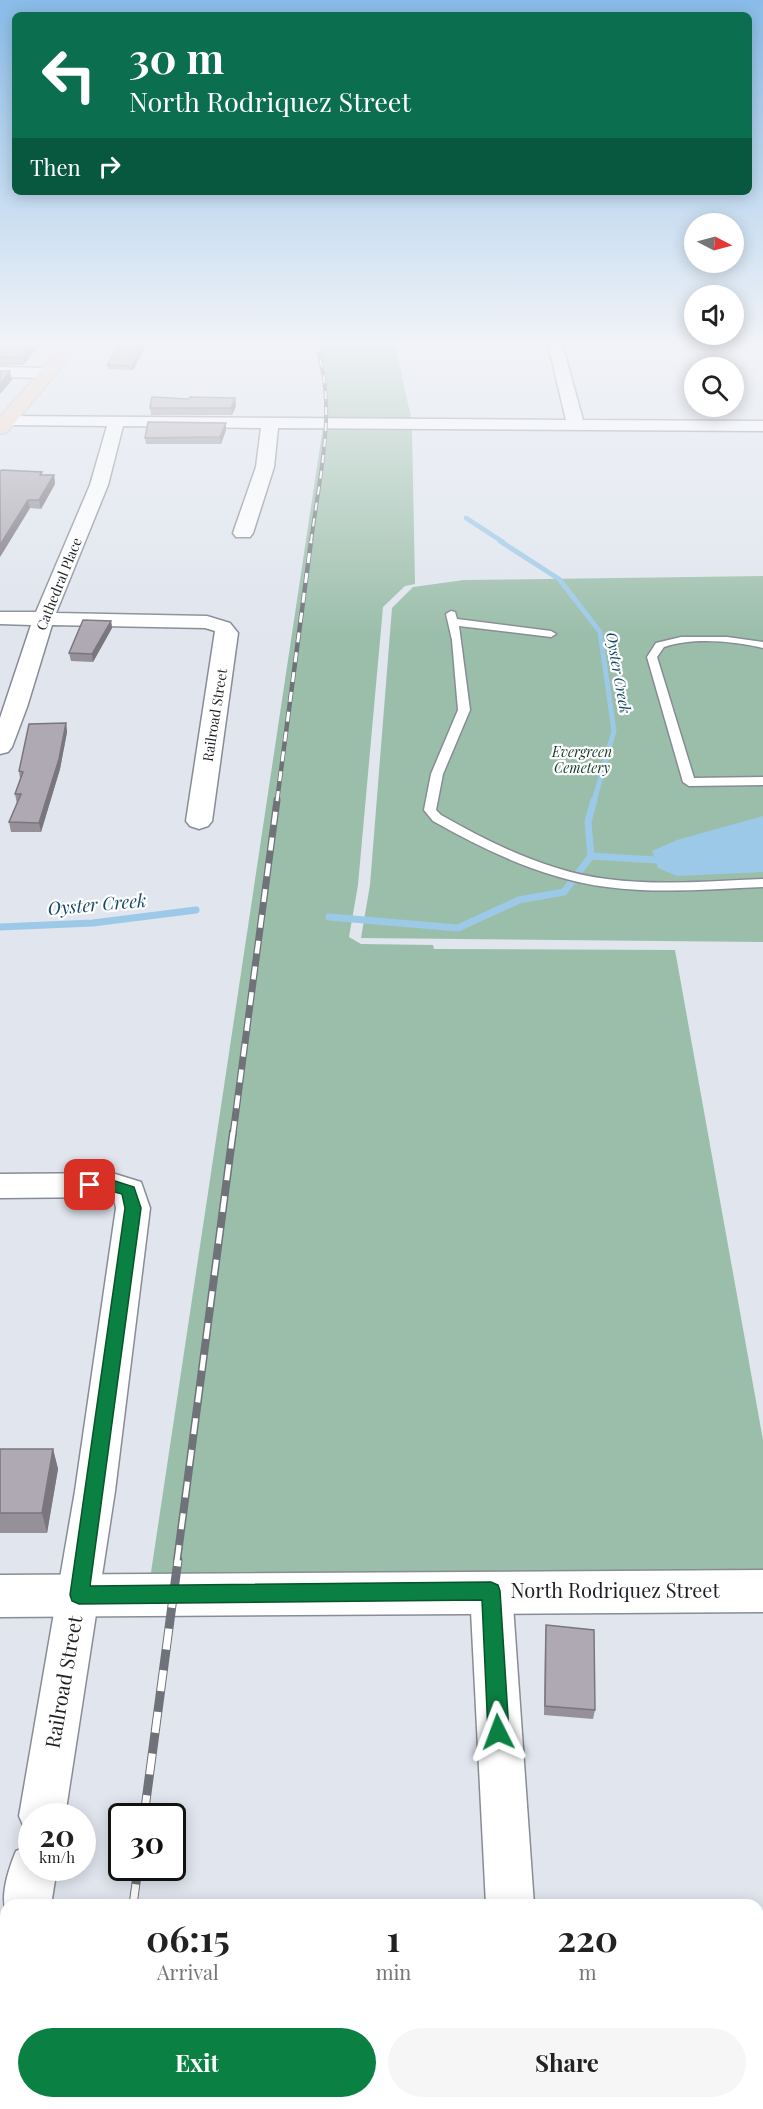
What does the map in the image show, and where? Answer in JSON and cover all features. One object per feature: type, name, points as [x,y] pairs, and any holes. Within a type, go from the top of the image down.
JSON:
[{"type":"street","name":"Cathedral Place","points":[[0,747],[16,707],[44,618],[99,485],[113,438]]},
{"type":"street","points":[[243,533],[265,467],[268,438]]},
{"type":"street","points":[[0,618],[44,618]]},
{"type":"street","name":"Railroad Street","points":[[44,618],[207,622],[223,627],[227,633],[199,820]]},
{"type":"street","name":"Railroad Street","points":[[0,1186],[112,1185],[129,1191],[133,1208],[97,1479],[44,1803]]},
{"type":"street","points":[[491,1591],[510,1899]]},
{"type":"street","name":"North Rodriquez Street","points":[[0,1596],[763,1591]]},
{"type":"street","points":[[28,1899],[31,1881]]},
{"type":"lane","points":[[551,633],[452,618],[457,640],[464,710],[437,774],[430,810],[436,818],[507,854],[586,879],[607,883],[676,886],[763,884]]},
{"type":"lane","points":[[763,645],[727,639],[672,642],[661,645],[652,657],[689,782],[763,781]]},
{"type":"green space","points":[[321,438],[412,438],[415,584],[405,586],[383,607],[358,885],[349,937],[361,944],[433,945],[434,949],[675,950],[763,1440],[763,1574],[150,1579]]},
{"type":"green space","name":"Evergreen Cemetery","points":[[763,576],[763,942],[361,938],[370,885],[392,608],[413,587],[464,580]]},
{"type":"water","points":[[763,816],[763,872],[677,876],[658,868],[652,851],[677,840]]},
{"type":"building","points":[[0,471],[42,472],[40,475],[54,475],[39,500],[28,500],[0,545]]},
{"type":"building","points":[[83,620],[111,621],[92,654],[69,653]]},
{"type":"building","points":[[66,723],[59,759],[39,823],[9,822],[21,794],[15,794],[23,772],[19,771],[29,724]]},
{"type":"building","points":[[0,1449],[53,1449],[42,1513],[0,1513]]},
{"type":"building","points":[[546,1625],[594,1630],[595,1710],[545,1706]]},
{"type":"waterway","name":"Oyster Creek","points":[[466,518],[503,542]]},
{"type":"waterway","name":"Oyster Creek","points":[[500,541],[559,579],[600,632],[614,731],[594,801]]},
{"type":"waterway","name":"Oyster Creek","points":[[591,856],[588,822],[594,800]]},
{"type":"waterway","name":"Oyster Creek","points":[[329,917],[458,928],[519,900],[564,892],[591,856]]},
{"type":"waterway","points":[[591,856],[656,860]]},
{"type":"waterway","name":"Oyster Creek","points":[[0,927],[93,923],[196,910]]},
{"type":"railway","points":[[311,542],[325,438]]},
{"type":"railway","points":[[277,801],[311,541]]},
{"type":"railway","points":[[233,1134],[277,800]]},
{"type":"railway","points":[[177,1561],[233,1132]]},
{"type":"railway","points":[[146,1803],[178,1560]]},
{"type":"railway","points":[[134,1899],[136,1881]]},
{"type":"route","points":[[90,1185],[112,1185],[129,1191],[133,1208],[79,1595],[173,1596],[491,1591],[498,1732]]}]
